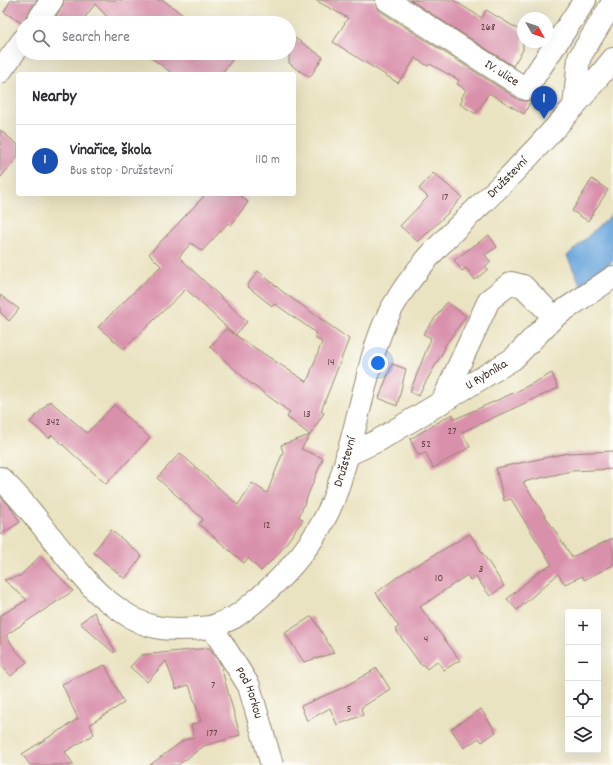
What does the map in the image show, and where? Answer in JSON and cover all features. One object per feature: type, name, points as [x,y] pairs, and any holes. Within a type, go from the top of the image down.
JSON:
[{"type":"street","points":[[41,16],[52,0]]},
{"type":"street","name":"IV. ulice","points":[[387,0],[526,90],[585,0]]},
{"type":"street","points":[[574,107],[579,58],[613,2]]},
{"type":"street","points":[[0,72],[16,50]]},
{"type":"street","name":"Družstevní","points":[[0,478],[31,512],[73,565],[101,596],[127,615],[154,627],[168,629],[212,627],[236,617],[266,592],[298,559],[319,530],[328,513],[348,455],[378,341],[387,317],[405,286],[420,265],[434,250],[521,165],[574,107],[613,59]]},
{"type":"street","name":"U Rybníka","points":[[348,455],[379,440],[513,360],[554,317],[613,277]]},
{"type":"street","points":[[442,402],[489,300],[511,283],[523,286],[554,317]]},
{"type":"street","name":"Pod Horkou","points":[[212,627],[249,686],[272,765]]},
{"type":"water","points":[[613,213],[613,261],[581,286],[567,256]]},
{"type":"building","points":[[11,0],[37,0],[26,16],[16,16],[16,20],[4,12]]},
{"type":"building","points":[[64,0],[163,0],[185,16],[106,16],[95,4],[86,16],[56,16],[62,7]]},
{"type":"building","points":[[315,0],[375,0],[376,6],[380,11],[519,100],[526,101],[532,99],[524,114],[489,93],[476,114],[460,104],[463,99],[461,98],[466,90],[457,84],[459,80],[430,64],[428,66],[415,58],[403,78],[402,77],[398,83],[333,42],[348,18]]},
{"type":"building","points":[[410,0],[453,0],[482,18],[486,10],[517,28],[517,48],[523,48],[523,50],[513,66]]},
{"type":"building","points":[[296,39],[323,57],[310,77],[289,63],[289,60],[296,60]]},
{"type":"building","points":[[154,60],[232,60],[223,72],[170,72]]},
{"type":"building","points":[[0,130],[16,143],[16,159],[0,178]]},
{"type":"building","points":[[433,173],[462,197],[418,242],[400,226],[428,197],[419,189]]},
{"type":"building","points":[[592,179],[608,190],[588,221],[572,211]]},
{"type":"building","points":[[204,196],[241,196],[248,202],[231,225],[228,223],[202,251],[191,243],[179,257],[247,322],[235,335],[307,382],[322,342],[316,339],[315,332],[275,304],[272,306],[247,286],[258,271],[283,292],[349,339],[321,411],[324,413],[310,435],[287,417],[290,412],[250,383],[210,347],[226,329],[234,334],[186,289],[124,349],[98,327],[161,266],[149,254]]},
{"type":"building","points":[[489,235],[497,247],[485,255],[491,262],[485,266],[488,269],[475,280],[466,268],[462,271],[454,260]]},
{"type":"building","points":[[0,295],[19,309],[9,321],[0,312]]},
{"type":"building","points":[[447,302],[466,316],[444,347],[445,348],[418,396],[410,392],[431,338],[423,334]]},
{"type":"building","points":[[392,364],[406,369],[397,406],[379,398]]},
{"type":"building","points":[[552,373],[558,388],[462,432],[470,447],[433,468],[426,453],[418,455],[410,439],[452,414],[455,419],[518,391]]},
{"type":"building","points":[[50,401],[87,433],[114,405],[150,438],[106,484],[52,435],[49,438],[30,422]]},
{"type":"building","points":[[310,435],[301,449],[323,458],[299,517],[303,520],[279,553],[261,571],[248,558],[244,563],[199,524],[203,519],[157,478],[180,453],[238,505],[252,483],[267,493],[283,452],[281,445]]},
{"type":"building","points":[[613,451],[613,469],[571,471],[523,482],[572,557],[613,538],[613,565],[584,580],[582,576],[565,584],[558,574],[517,610],[507,599],[541,570],[552,565],[511,499],[504,501],[496,468],[568,453]]},
{"type":"building","points":[[0,496],[9,505],[20,522],[0,535]]},
{"type":"building","points":[[111,530],[142,556],[125,579],[93,552]]},
{"type":"building","points":[[470,534],[504,586],[490,596],[476,577],[470,580],[467,575],[420,607],[460,660],[444,670],[437,661],[427,669],[423,664],[421,665],[395,629],[399,627],[376,593],[400,575]]},
{"type":"building","points":[[40,556],[73,591],[6,635],[14,648],[27,662],[11,676],[0,664],[0,616],[27,600],[4,580],[20,576]]},
{"type":"building","points":[[94,612],[115,651],[114,653],[80,623]]},
{"type":"building","points":[[312,616],[334,653],[304,662],[285,633]]},
{"type":"building","points":[[209,648],[220,663],[240,735],[204,746],[178,765],[150,765],[184,740],[194,737],[191,725],[201,721],[189,685],[176,689],[166,661],[147,682],[130,667],[141,655]]},
{"type":"building","points":[[105,665],[124,703],[90,724],[94,734],[65,752],[74,765],[30,765],[22,754],[78,719],[62,684]]},
{"type":"building","points":[[377,668],[390,689],[361,708],[363,715],[337,725],[330,708],[307,721],[301,706],[344,687]]},
{"type":"building","points":[[481,709],[496,732],[482,742],[479,738],[464,748],[451,729]]},
{"type":"place","name":"Vinařice, škola","points":[[544,119]]}]
